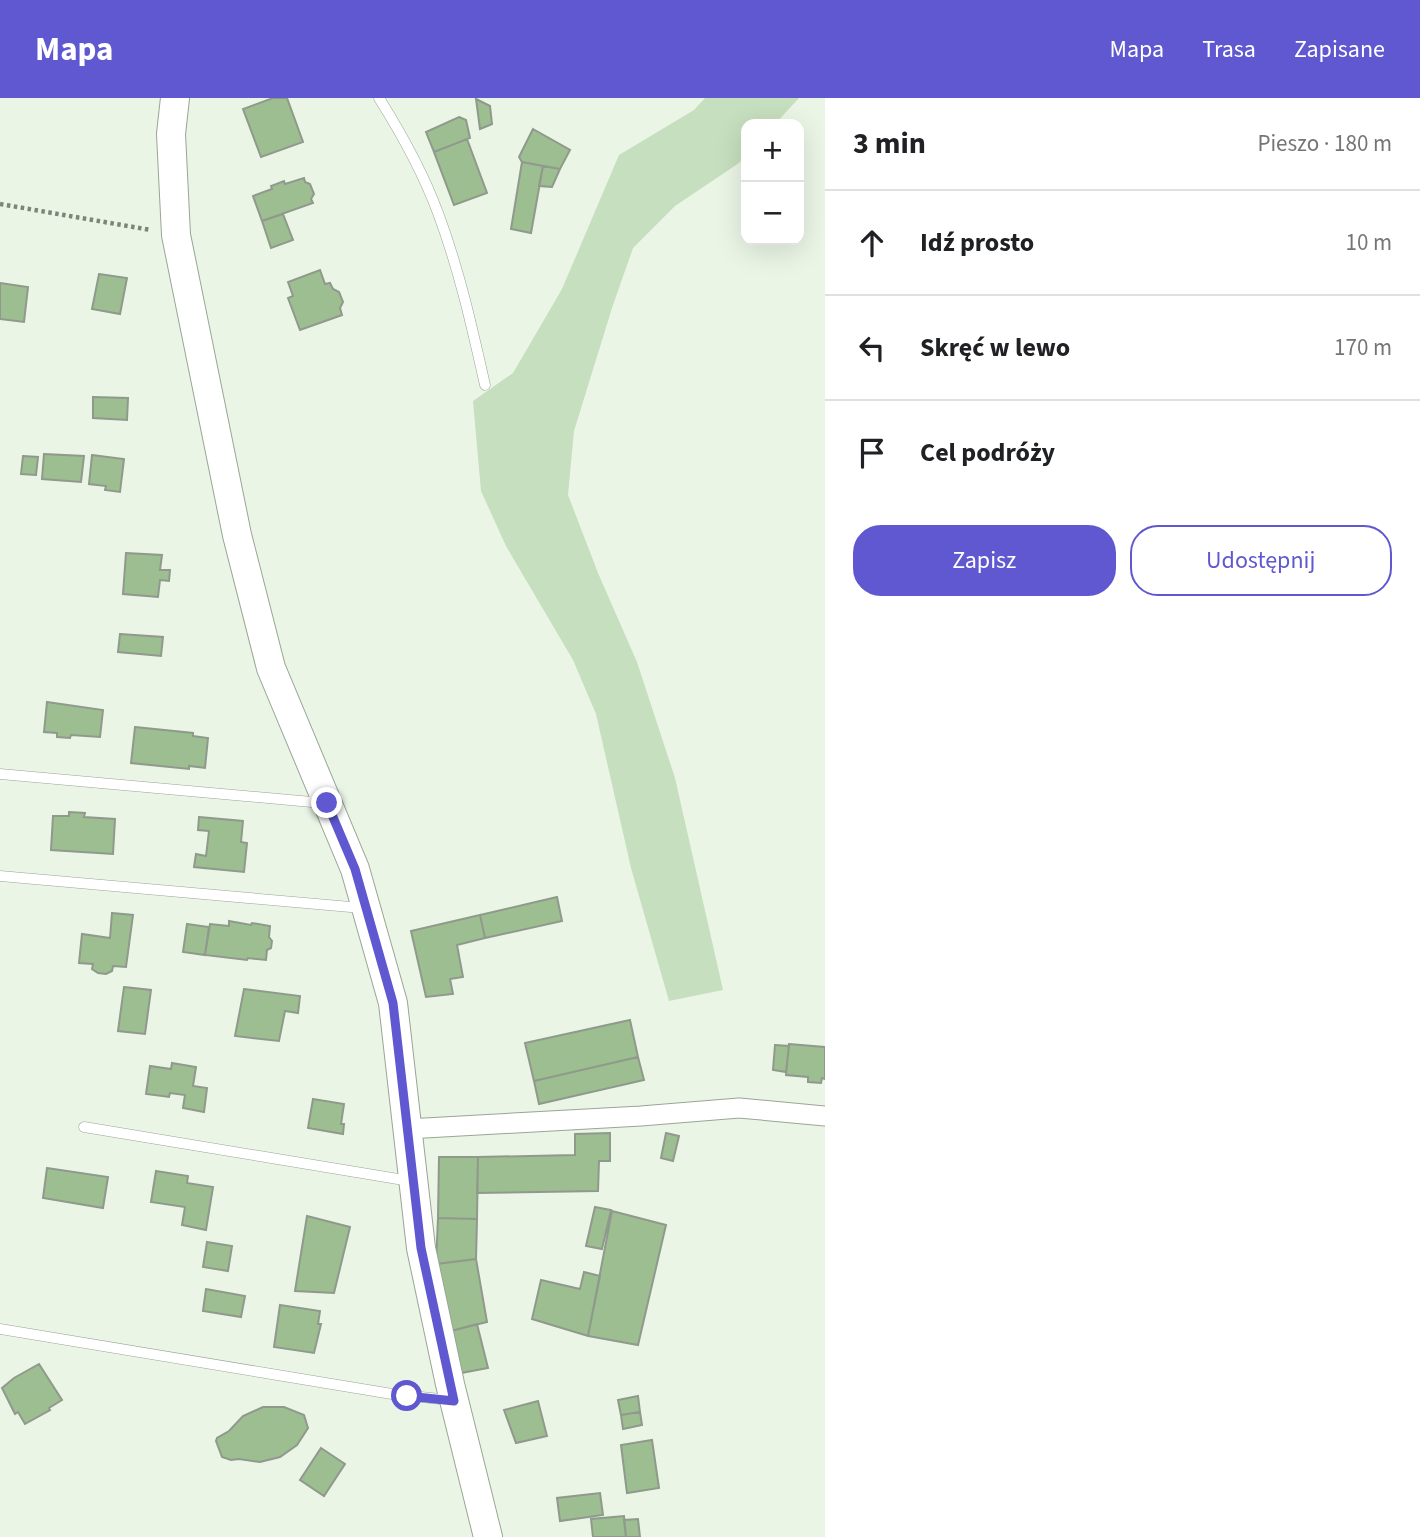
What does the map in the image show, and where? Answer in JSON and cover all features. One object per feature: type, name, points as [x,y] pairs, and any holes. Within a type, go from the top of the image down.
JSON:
[{"type":"street","points":[[175,98],[171,134],[176,234],[237,535],[271,668],[355,869],[393,1003],[421,1248],[454,1401],[488,1537]]},
{"type":"street","points":[[407,1129],[739,1108],[825,1116]]},
{"type":"lane","points":[[379,98],[394,121],[437,212],[464,296],[485,385]]},
{"type":"lane","points":[[0,774],[327,803]]},
{"type":"lane","points":[[0,876],[366,908]]},
{"type":"lane","points":[[84,1127],[414,1182]]},
{"type":"lane","points":[[0,1329],[407,1396],[454,1401]]},
{"type":"path","points":[[0,204],[176,234]]},
{"type":"green space","points":[[705,98],[799,98],[780,119],[741,119],[741,161],[675,206],[633,248],[574,431],[568,495],[637,662],[675,778],[723,990],[669,1001],[631,868],[596,714],[573,660],[506,546],[481,491],[473,401],[513,373],[562,289],[619,155],[694,110]]},
{"type":"building","points":[[273,98],[287,98],[303,142],[261,157],[243,109]]},
{"type":"building","points":[[476,99],[490,106],[492,124],[480,129]]},
{"type":"building","points":[[459,117],[466,120],[470,138],[434,152],[426,132]]},
{"type":"building","points":[[533,129],[570,150],[560,169],[522,162],[519,157]]},
{"type":"building","points":[[467,139],[487,193],[454,205],[434,152]]},
{"type":"building","points":[[522,162],[543,166],[531,233],[511,229]]},
{"type":"building","points":[[543,166],[560,169],[552,187],[539,186]]},
{"type":"building","points":[[304,178],[314,194],[311,199],[313,203],[262,221],[253,196],[284,181],[285,184]]},
{"type":"building","points":[[283,214],[293,240],[271,248],[262,221]]},
{"type":"building","points":[[320,270],[325,284],[330,283],[333,289],[339,292],[343,302],[340,308],[342,315],[300,330],[288,298],[293,296],[288,282]]},
{"type":"building","points":[[99,274],[127,278],[120,314],[92,309]]},
{"type":"building","points":[[0,283],[28,287],[24,322],[0,319]]},
{"type":"building","points":[[93,397],[128,398],[127,420],[93,418]]},
{"type":"building","points":[[44,454],[84,456],[81,482],[42,479]]},
{"type":"building","points":[[92,455],[124,459],[120,492],[105,490],[106,486],[89,484]]},
{"type":"building","points":[[23,456],[38,457],[36,475],[21,474]]},
{"type":"building","points":[[126,553],[162,555],[160,570],[170,570],[169,581],[160,580],[158,597],[123,594]]},
{"type":"building","points":[[120,634],[163,637],[161,656],[118,652]]},
{"type":"building","points":[[47,702],[103,710],[100,737],[57,737],[57,733],[44,732]]},
{"type":"building","points":[[135,727],[193,733],[193,736],[208,738],[205,768],[131,763]]},
{"type":"building","points":[[69,812],[85,813],[84,817],[115,819],[113,854],[51,850],[53,816],[69,816]]},
{"type":"building","points":[[199,817],[243,821],[241,842],[247,843],[244,872],[194,867],[196,854],[206,856],[209,831],[198,830]]},
{"type":"building","points":[[557,897],[562,921],[485,938],[480,915]]},
{"type":"building","points":[[112,913],[133,915],[126,967],[113,966],[112,971],[106,974],[98,973],[92,969],[93,964],[79,963],[82,934],[110,938]]},
{"type":"building","points":[[480,915],[485,938],[457,945],[463,977],[450,979],[453,994],[426,997],[411,931]]},
{"type":"building","points":[[229,921],[270,926],[269,937],[272,941],[266,960],[205,955],[210,924],[229,926]]},
{"type":"building","points":[[187,924],[209,927],[205,955],[183,952]]},
{"type":"building","points":[[124,987],[151,990],[145,1034],[118,1031]]},
{"type":"building","points":[[244,989],[300,996],[298,1013],[285,1011],[279,1041],[235,1036]]},
{"type":"building","points":[[630,1020],[638,1057],[534,1081],[525,1043]]},
{"type":"building","points":[[789,1044],[825,1047],[825,1079],[822,1078],[821,1083],[808,1082],[808,1077],[786,1075]]},
{"type":"building","points":[[775,1045],[789,1046],[786,1072],[773,1070]]},
{"type":"building","points":[[638,1057],[644,1080],[539,1104],[534,1081]]},
{"type":"building","points":[[172,1063],[196,1067],[193,1086],[207,1088],[204,1112],[183,1108],[185,1095],[170,1093],[169,1097],[146,1094],[150,1066],[171,1069]]},
{"type":"building","points":[[313,1099],[344,1104],[341,1124],[344,1124],[343,1134],[308,1128]]},
{"type":"building","points":[[610,1133],[610,1161],[599,1161],[598,1191],[477,1193],[478,1157],[575,1155],[575,1134]]},
{"type":"building","points":[[666,1133],[679,1136],[673,1161],[661,1158]]},
{"type":"building","points":[[439,1157],[478,1157],[477,1219],[438,1218]]},
{"type":"building","points":[[47,1168],[108,1177],[103,1208],[43,1198]]},
{"type":"building","points":[[156,1171],[188,1176],[187,1183],[213,1187],[206,1230],[182,1225],[185,1207],[151,1202]]},
{"type":"building","points":[[595,1207],[611,1210],[602,1249],[586,1246]]},
{"type":"building","points":[[612,1211],[666,1225],[638,1345],[588,1336]]},
{"type":"building","points":[[307,1216],[350,1227],[334,1293],[295,1291]]},
{"type":"building","points":[[438,1218],[477,1219],[476,1259],[436,1264]]},
{"type":"building","points":[[207,1242],[232,1246],[228,1271],[203,1267]]},
{"type":"building","points":[[476,1259],[487,1322],[451,1331],[436,1264]]},
{"type":"building","points":[[584,1272],[600,1276],[588,1336],[532,1319],[541,1280],[580,1289]]},
{"type":"building","points":[[206,1289],[245,1296],[241,1317],[203,1311]]},
{"type":"building","points":[[280,1305],[320,1311],[318,1324],[321,1324],[314,1353],[274,1347]]},
{"type":"building","points":[[477,1324],[488,1368],[461,1373],[451,1331]]},
{"type":"building","points":[[39,1364],[62,1400],[25,1424],[18,1412],[15,1414],[2,1388]]},
{"type":"building","points":[[638,1396],[640,1412],[621,1415],[618,1400]]},
{"type":"building","points":[[538,1401],[547,1436],[516,1443],[504,1410]]},
{"type":"building","points":[[263,1407],[284,1407],[304,1415],[308,1428],[297,1445],[280,1457],[260,1462],[222,1457],[217,1438],[229,1431],[243,1416]]},
{"type":"building","points":[[640,1412],[642,1425],[623,1429],[621,1415]]},
{"type":"building","points":[[652,1440],[659,1488],[627,1493],[621,1445]]},
{"type":"building","points":[[321,1448],[345,1464],[324,1496],[300,1480]]},
{"type":"building","points":[[600,1493],[603,1515],[560,1521],[557,1498]]},
{"type":"building","points":[[624,1516],[626,1537],[593,1537],[591,1519]]},
{"type":"building","points":[[638,1519],[640,1537],[626,1537],[624,1520]]},
{"type":"route","points":[[327,803],[355,869],[393,1003],[421,1248],[454,1401],[407,1396]]}]
